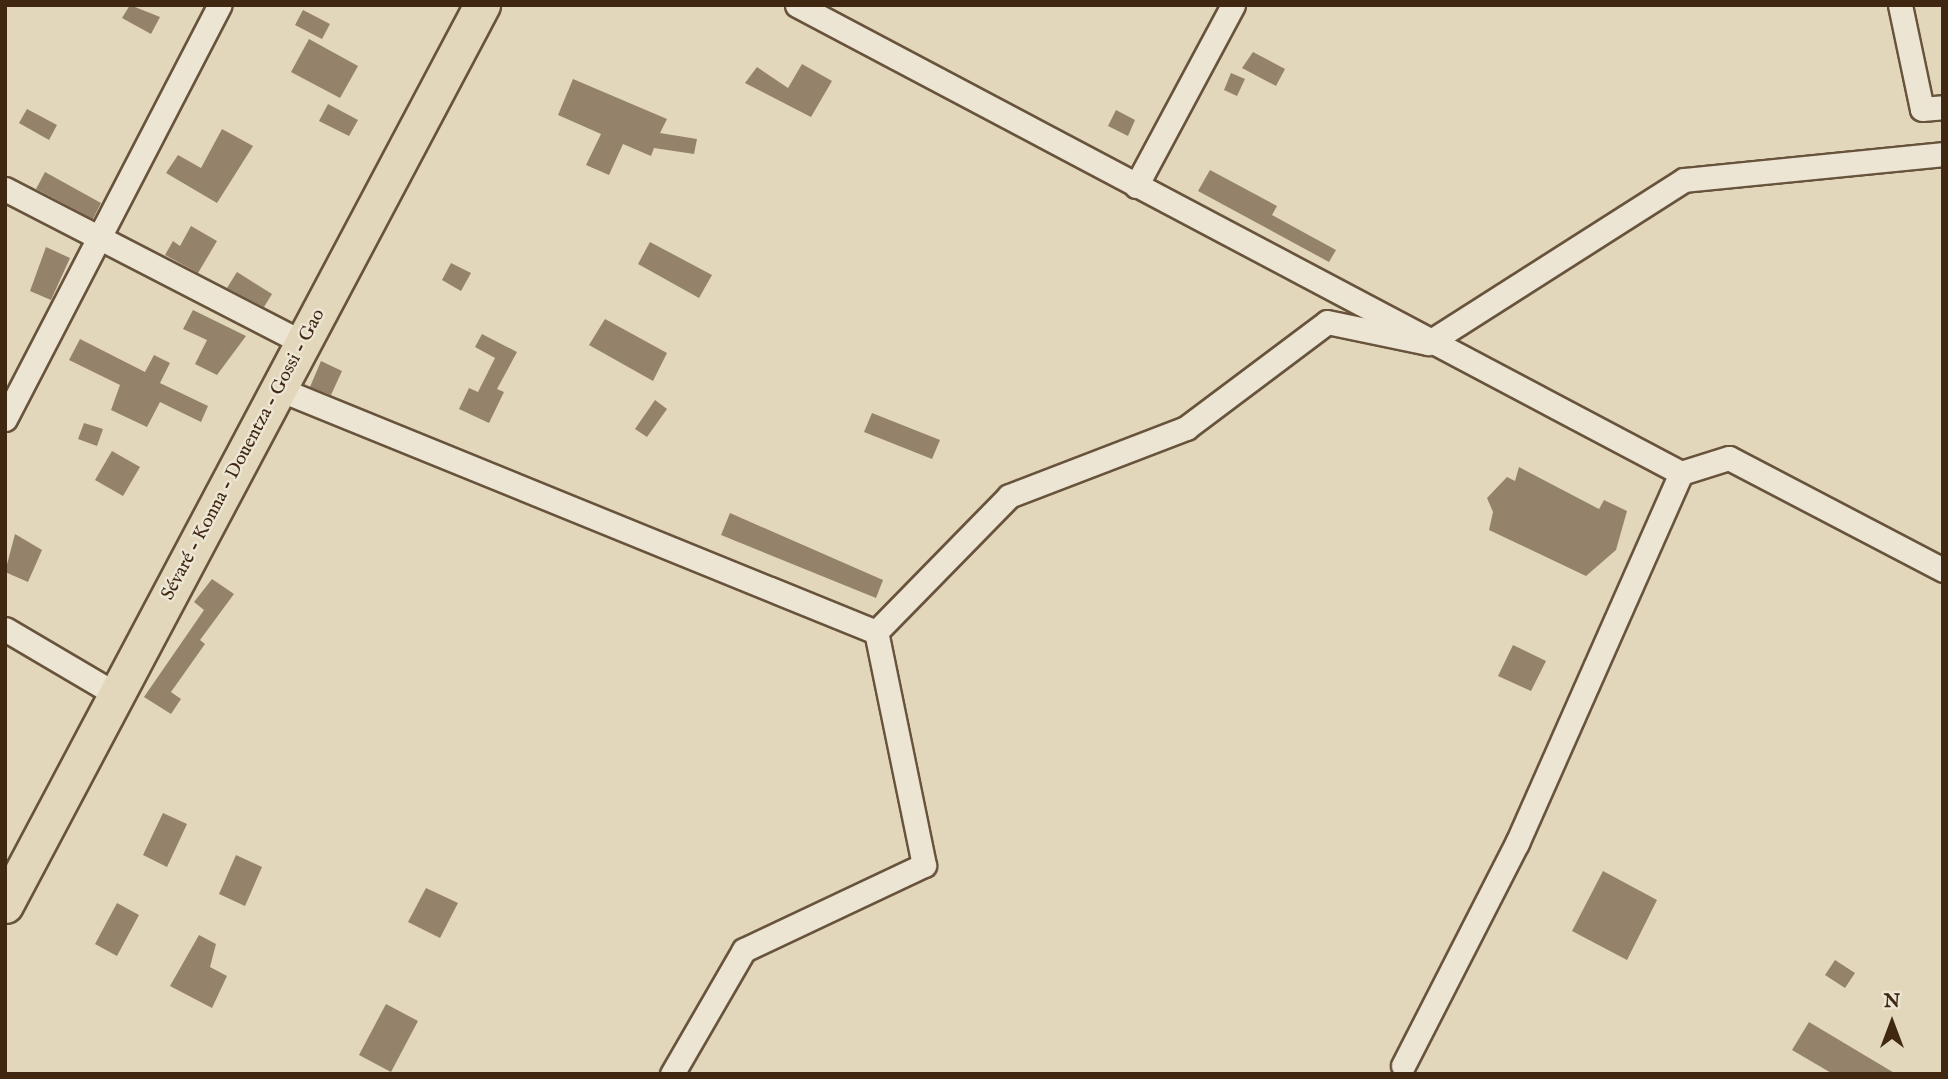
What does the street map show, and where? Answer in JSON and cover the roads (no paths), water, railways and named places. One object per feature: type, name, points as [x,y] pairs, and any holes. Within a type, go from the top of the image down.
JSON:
[{"type":"main road","name":"Sévaré - Konna - Douentza - Gossi - Gao","points":[[5,905],[482,5]]},
{"type":"street","points":[[5,419],[220,5]]},
{"type":"street","points":[[797,5],[1428,343],[1681,473],[1729,458],[1943,570]]},
{"type":"street","points":[[1136,186],[1233,5]]},
{"type":"street","points":[[1900,5],[1922,109],[1943,107]]},
{"type":"street","points":[[876,632],[1009,496],[1185,428],[1327,322],[1428,343],[1684,180],[1943,154]]},
{"type":"street","points":[[5,189],[303,343]]},
{"type":"street","points":[[279,389],[876,632]]},
{"type":"street","points":[[1403,1066],[1517,843],[1681,473]]},
{"type":"street","points":[[5,629],[117,695]]},
{"type":"street","points":[[672,1074],[744,950],[924,865],[876,632]]}]
